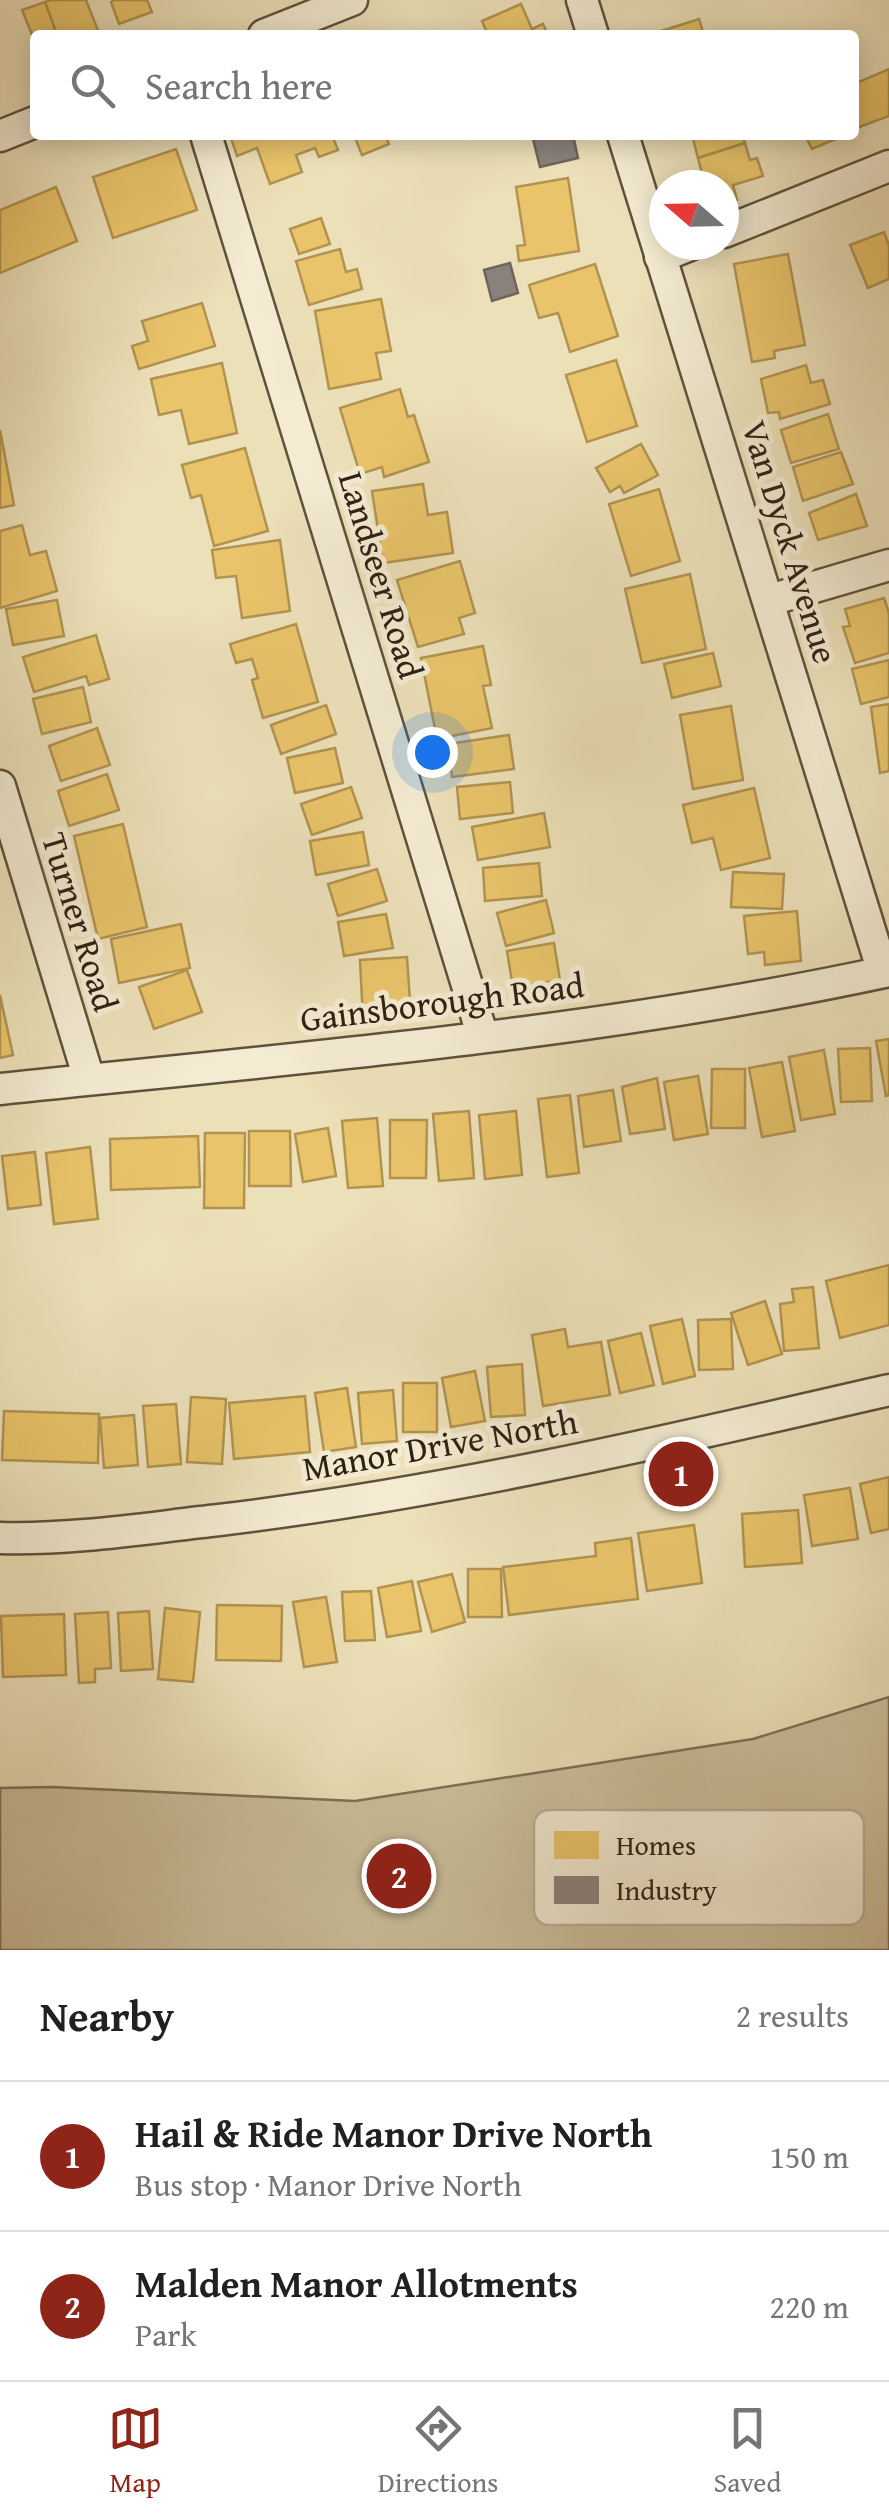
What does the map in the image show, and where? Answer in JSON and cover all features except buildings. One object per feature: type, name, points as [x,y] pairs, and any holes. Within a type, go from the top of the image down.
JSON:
[{"type":"street","points":[[277,30],[352,0]]},
{"type":"street","points":[[582,0],[591,30]]},
{"type":"street","points":[[0,136],[30,124]]},
{"type":"street","name":"Landseer Road","points":[[208,140],[483,1037]]},
{"type":"street","name":"Van Dyck Avenue","points":[[625,140],[649,221]]},
{"type":"street","points":[[739,226],[889,166]]},
{"type":"street","name":"Van Dyck Avenue","points":[[661,260],[886,972]]},
{"type":"street","points":[[770,600],[889,564]]},
{"type":"street","name":"Turner Road","points":[[0,786],[89,1079]]},
{"type":"street","name":"Gainsborough Road","points":[[0,1089],[483,1037],[604,1021],[886,972]]},
{"type":"street","name":"Manor Drive North","points":[[0,1538],[52,1539],[321,1508],[666,1441],[889,1390]]},
{"type":"shaded area","points":[[889,1697],[889,1950],[0,1950],[0,1788],[355,1801],[753,1739]]},
{"type":"place","name":"Hail & Ride Manor Drive North","points":[[681,1474]]},
{"type":"place","name":"Malden Manor Allotments","points":[[399,1876]]}]
